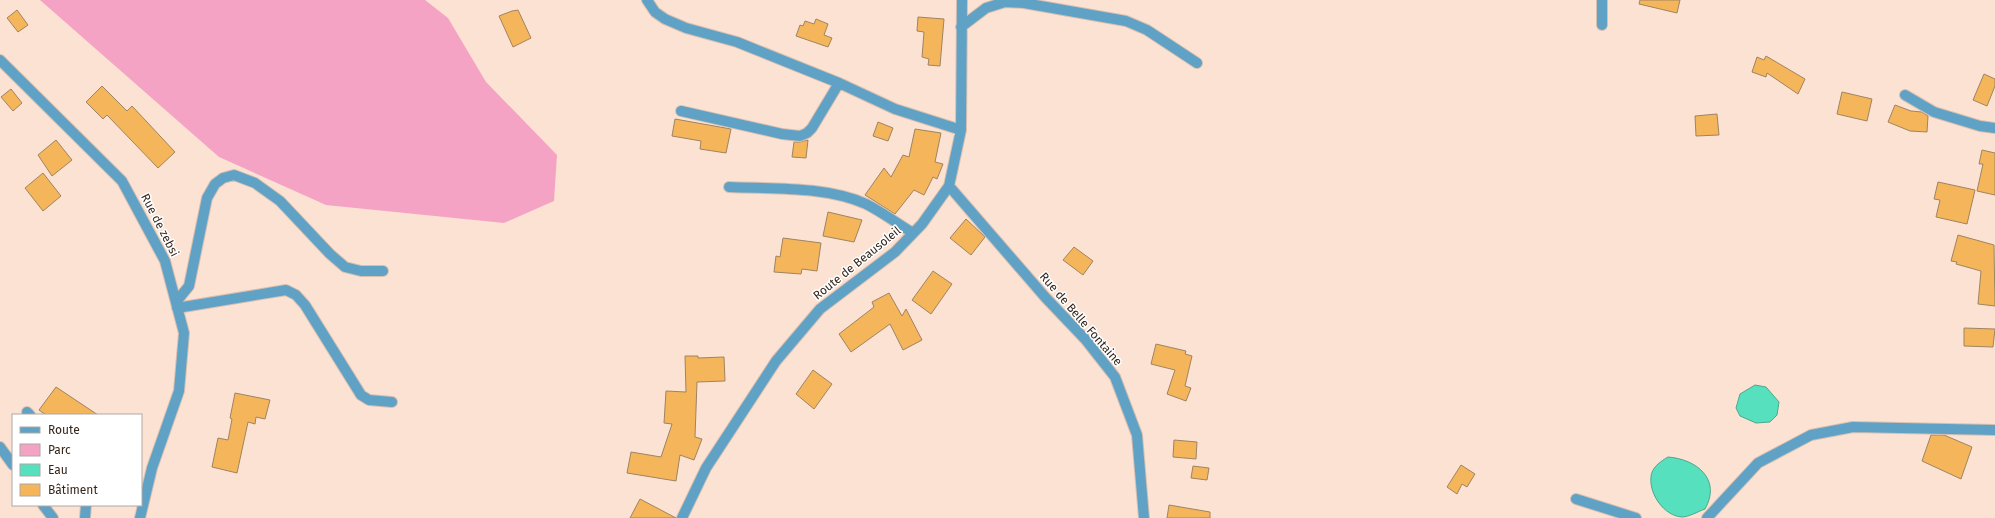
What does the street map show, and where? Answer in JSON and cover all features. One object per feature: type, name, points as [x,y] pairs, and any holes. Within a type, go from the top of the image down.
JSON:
[{"type":"street","points":[[647,0],[655,12],[686,28],[737,42],[839,83],[895,110],[961,130]]},
{"type":"street","name":"Route de Beausoleil","points":[[682,518],[706,468],[751,396],[776,361],[820,309],[895,252],[922,224],[949,186],[961,130],[962,0]]},
{"type":"street","points":[[1602,0],[1602,25]]},
{"type":"street","points":[[961,27],[986,8],[1005,2],[1024,3],[1126,21],[1148,30],[1197,63]]},
{"type":"street","name":"Rue de zebsi","points":[[0,60],[122,180],[165,261],[184,333],[179,391],[152,468],[140,518]]},
{"type":"street","points":[[681,111],[782,134],[800,136],[807,133],[812,128],[839,83]]},
{"type":"street","points":[[1905,95],[1934,112],[1995,128]]},
{"type":"street","points":[[177,305],[189,286],[207,198],[215,184],[222,178],[234,176],[255,183],[280,201],[330,254],[345,267],[361,271],[383,271]]},
{"type":"street","points":[[729,186],[821,192],[846,197],[866,204],[913,233]]},
{"type":"street","name":"Rue de Belle Fontaine","points":[[949,186],[1045,297],[1085,339],[1115,377],[1137,435],[1144,518]]},
{"type":"street","points":[[177,305],[286,290],[296,295],[304,305],[361,395],[369,400],[392,402]]},
{"type":"street","points":[[1707,518],[1758,463],[1811,436],[1853,427],[1995,430]]},
{"type":"street","points":[[0,447],[12,464]]},
{"type":"street","points":[[1576,499],[1636,518]]},
{"type":"street","points":[[43,506],[53,518]]},
{"type":"street","points":[[85,518],[86,506]]},
{"type":"green space","points":[[40,0],[425,0],[448,18],[486,82],[557,155],[554,201],[504,223],[326,205],[219,157]]},
{"type":"water","points":[[1755,385],[1766,387],[1779,402],[1777,415],[1770,422],[1756,423],[1740,416],[1736,408],[1740,394]]},
{"type":"water","points":[[1668,457],[1688,462],[1703,472],[1708,480],[1710,488],[1709,498],[1705,509],[1682,517],[1669,513],[1659,503],[1652,490],[1651,474],[1657,465]]},
{"type":"building","points":[[1640,0],[1680,0],[1677,13],[1639,4]]},
{"type":"building","points":[[17,10],[28,25],[18,32],[7,18]]},
{"type":"building","points":[[518,10],[531,38],[513,47],[499,16]]},
{"type":"building","points":[[918,17],[944,19],[940,66],[928,65],[929,59],[922,57],[924,32],[917,31]]},
{"type":"building","points":[[816,19],[828,24],[824,35],[832,38],[828,47],[796,36],[800,25],[803,26],[805,21],[814,24]]},
{"type":"building","points":[[1766,56],[1805,79],[1798,94],[1767,73],[1766,77],[1752,72],[1757,57],[1764,60]]},
{"type":"building","points":[[1984,74],[1995,79],[1995,86],[1987,106],[1973,100]]},
{"type":"building","points":[[102,86],[127,111],[132,106],[175,152],[158,168],[107,115],[103,119],[86,102]]},
{"type":"building","points":[[11,89],[22,103],[13,111],[1,97]]},
{"type":"building","points":[[1842,92],[1872,99],[1867,121],[1837,114]]},
{"type":"building","points":[[1895,105],[1911,111],[1922,112],[1928,116],[1927,132],[1910,131],[1888,122]]},
{"type":"building","points":[[1717,114],[1719,135],[1696,136],[1695,116]]},
{"type":"building","points":[[675,119],[731,129],[726,153],[700,149],[701,141],[672,136]]},
{"type":"building","points":[[878,122],[893,128],[888,141],[873,136]]},
{"type":"building","points":[[915,129],[941,133],[935,162],[943,164],[937,179],[933,177],[924,195],[914,190],[895,214],[865,195],[884,168],[891,177],[903,155],[909,157]]},
{"type":"building","points":[[56,140],[72,160],[52,176],[38,155]]},
{"type":"building","points":[[808,140],[806,158],[792,157],[794,142]]},
{"type":"building","points":[[1982,150],[1995,153],[1995,195],[1977,191],[1983,164],[1979,164]]},
{"type":"building","points":[[43,173],[61,196],[43,211],[25,188]]},
{"type":"building","points":[[1938,182],[1975,190],[1967,224],[1936,217],[1940,200],[1934,199]]},
{"type":"building","points":[[828,212],[862,220],[854,242],[823,236]]},
{"type":"building","points":[[966,219],[985,237],[971,255],[950,238]]},
{"type":"building","points":[[1958,235],[1994,245],[1995,306],[1978,304],[1981,271],[1956,264],[1957,262],[1951,261]]},
{"type":"building","points":[[783,238],[821,243],[817,271],[802,269],[801,274],[774,272],[776,256],[780,257]]},
{"type":"building","points":[[1074,247],[1093,261],[1083,275],[1063,260]]},
{"type":"building","points":[[933,271],[952,284],[931,314],[912,300]]},
{"type":"building","points":[[889,293],[902,316],[906,309],[922,340],[903,350],[890,324],[851,352],[839,334],[874,307],[872,302]]},
{"type":"building","points":[[1964,328],[1995,329],[1993,347],[1964,346]]},
{"type":"building","points":[[1156,344],[1186,351],[1185,354],[1192,356],[1185,386],[1191,388],[1186,401],[1167,394],[1175,370],[1151,364]]},
{"type":"building","points":[[685,356],[698,356],[698,358],[724,357],[725,381],[697,382],[695,437],[702,439],[694,460],[680,455],[676,481],[627,473],[631,452],[661,457],[672,424],[664,423],[666,391],[686,392]]},
{"type":"building","points":[[813,370],[832,384],[814,409],[796,394]]},
{"type":"building","points":[[56,387],[96,414],[45,414],[39,410]]},
{"type":"building","points":[[235,393],[270,400],[265,419],[256,417],[255,424],[248,422],[237,473],[212,467],[218,438],[228,440],[232,419],[230,418]]},
{"type":"building","points":[[1931,435],[1944,435],[1972,447],[1961,479],[1922,461]]},
{"type":"building","points":[[1174,440],[1197,442],[1196,459],[1173,457]]},
{"type":"building","points":[[1461,465],[1475,474],[1467,487],[1462,484],[1457,494],[1447,487]]},
{"type":"building","points":[[1193,466],[1209,468],[1207,480],[1191,478]]},
{"type":"building","points":[[640,499],[676,518],[630,518]]},
{"type":"building","points":[[1169,505],[1210,512],[1210,518],[1167,518]]}]
